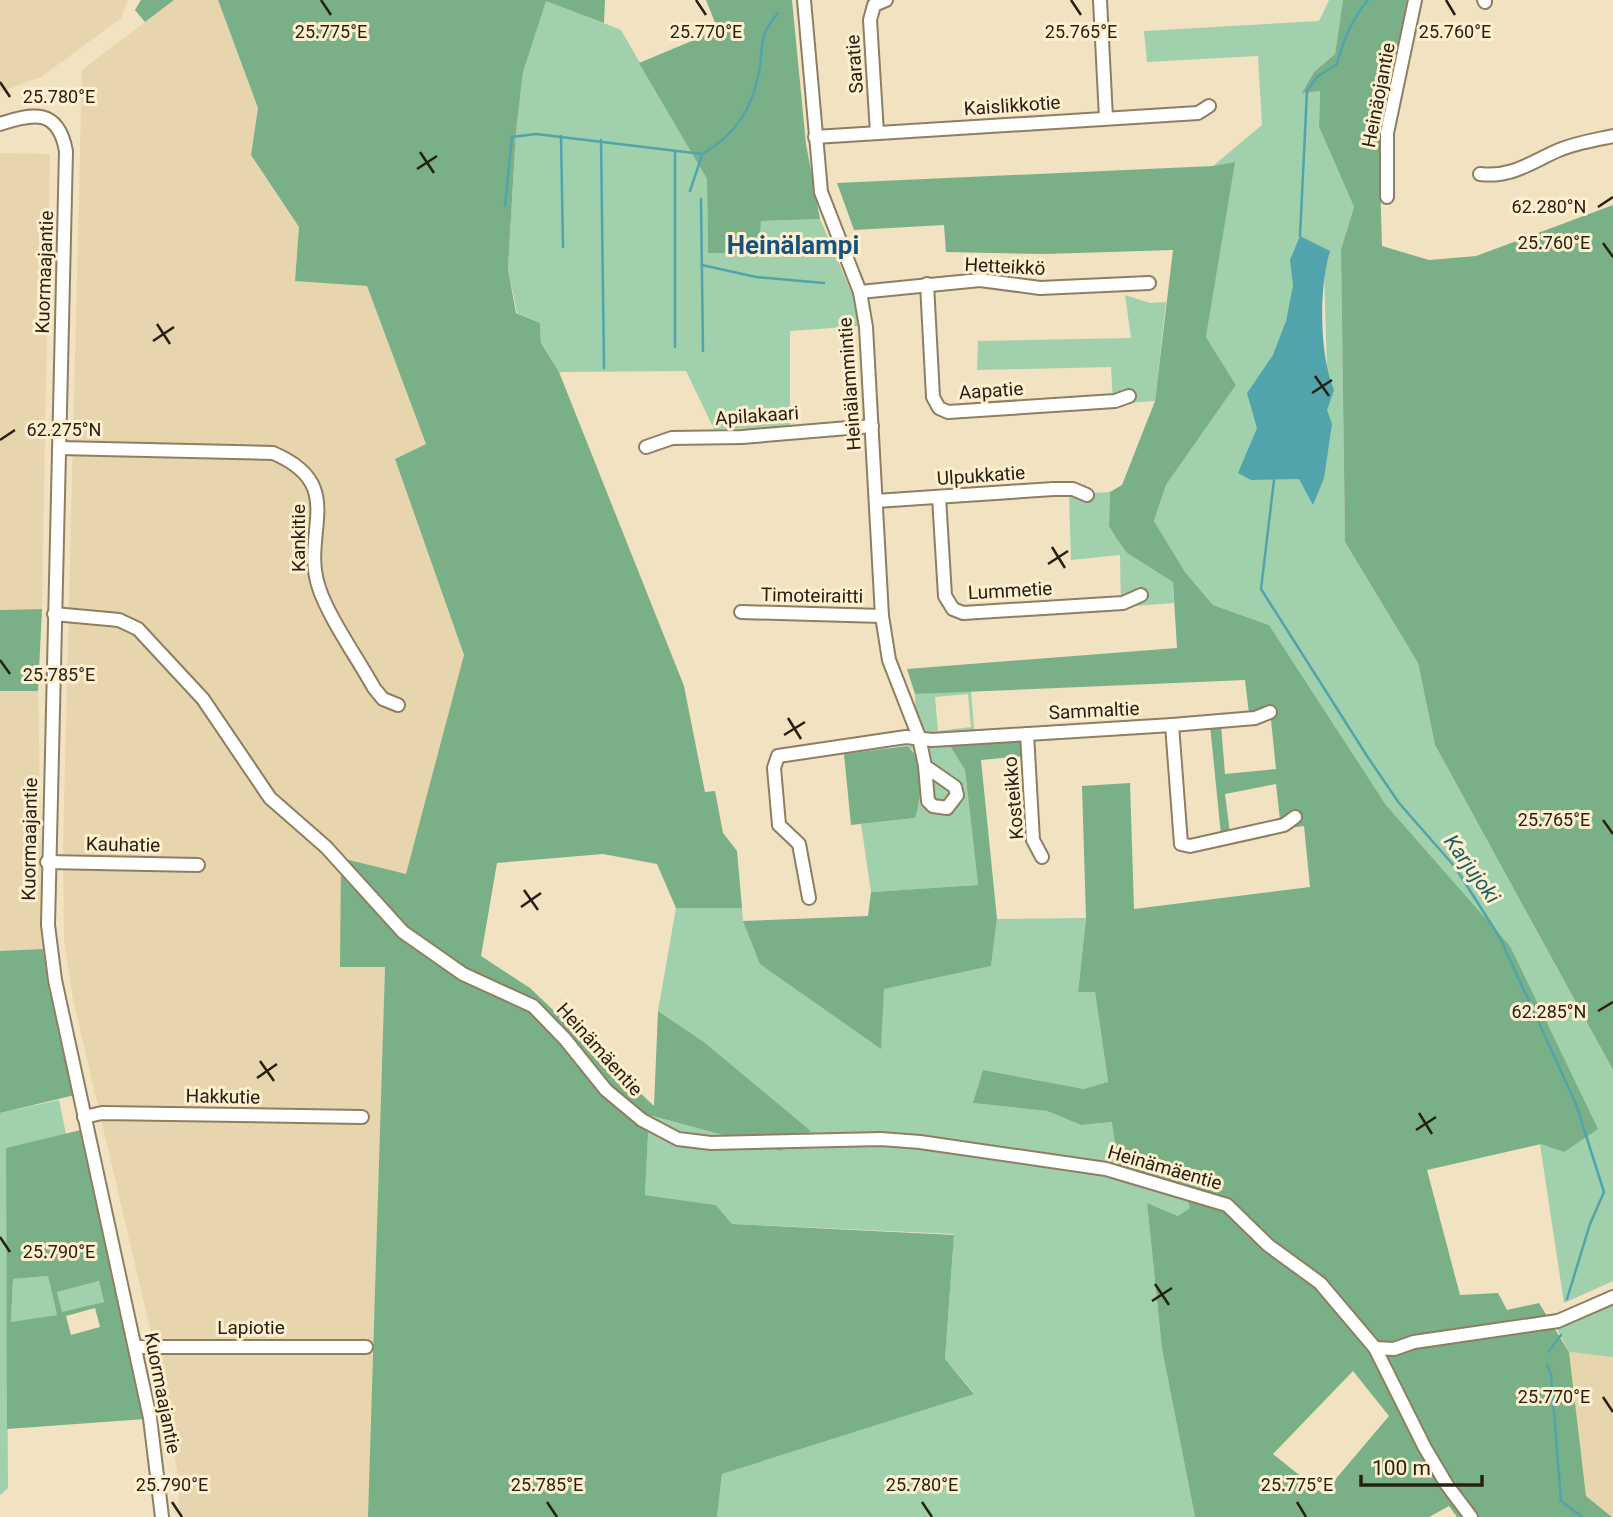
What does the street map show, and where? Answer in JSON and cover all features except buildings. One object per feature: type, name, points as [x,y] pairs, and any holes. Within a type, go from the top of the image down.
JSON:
[{"type":"street","name":"Heinälammintie","points":[[804,0],[821,192],[860,292],[866,327],[882,616],[889,660],[919,737],[926,766]]},
{"type":"street","name":"Saratie","points":[[877,133],[870,20],[874,5],[886,0]]},
{"type":"street","points":[[1100,0],[1106,118]]},
{"type":"street","name":"Heinäojantie","points":[[1387,197],[1387,133],[1415,0]]},
{"type":"street","name":"Kaislikkotie","points":[[816,137],[1198,113],[1209,106]]},
{"type":"street","name":"Kuormaajantie","points":[[0,124],[27,115],[44,117],[60,133],[66,151],[47,862],[48,925],[55,980],[153,1436],[162,1517]]},
{"type":"street","points":[[1480,174],[1511,174],[1559,150],[1613,136]]},
{"type":"street","name":"Hetteikkö","points":[[860,292],[980,280],[1040,288],[1149,283]]},
{"type":"street","name":"Aapatie","points":[[927,284],[933,397],[939,408],[948,412],[1115,401],[1129,396]]},
{"type":"street","name":"Apilakaari","points":[[646,446],[672,438],[742,437],[872,426]]},
{"type":"street","name":"Kankitie","points":[[59,448],[273,453],[291,460],[314,485],[319,500],[315,570],[320,592],[374,688],[383,699],[398,705]]},
{"type":"street","name":"Ulpukkatie","points":[[876,501],[1073,489],[1087,495]]},
{"type":"street","name":"Lummetie","points":[[939,497],[945,596],[953,609],[962,613],[1123,603],[1141,595]]},
{"type":"street","name":"Timoteiraitti","points":[[741,612],[882,616]]},
{"type":"street","name":"Heinämäentie","points":[[54,614],[119,620],[138,629],[203,699],[270,798],[327,847],[403,932],[463,974],[533,1006],[565,1039],[606,1090],[642,1120],[678,1139],[692,1142],[881,1139],[919,1142],[1106,1168],[1215,1199],[1227,1205],[1268,1245],[1321,1283],[1375,1348],[1447,1485],[1471,1517]]},
{"type":"street","name":"Sammaltie","points":[[809,898],[799,844],[779,825],[774,768],[778,756],[788,752],[919,737],[932,740],[1172,725],[1255,718],[1270,712]]},
{"type":"street","points":[[1172,725],[1181,844],[1189,846],[1284,825],[1295,817]]},
{"type":"street","name":"Kosteikko","points":[[1027,734],[1033,840],[1042,858]]},
{"type":"street","name":"Kauhatie","points":[[47,862],[198,865]]},
{"type":"street","name":"Hakkutie","points":[[84,1117],[102,1112],[362,1117]]},
{"type":"street","points":[[1375,1348],[1394,1349],[1414,1342],[1552,1319],[1561,1312],[1581,1310],[1613,1297]]},
{"type":"street","name":"Lapiotie","points":[[135,1347],[366,1347]]},
{"type":"shaded area","points":[[0,0],[128,0],[121,18],[41,77],[0,92]]},
{"type":"shaded area","points":[[174,0],[218,0],[258,108],[251,155],[299,227],[295,280],[367,286],[426,444],[395,459],[464,655],[406,875],[342,858],[385,967],[368,1517],[180,1517],[177,1470],[155,1350],[73,999],[64,940],[63,849],[82,70]]},
{"type":"shaded area","points":[[0,153],[50,154],[42,609],[0,610]]},
{"type":"shaded area","points":[[0,691],[38,691],[43,949],[0,951]]},
{"type":"shaded area","points":[[1569,1352],[1613,1357],[1613,1517],[1586,1496]]},
{"type":"green space","points":[[141,0],[174,0],[145,22],[135,10]]},
{"type":"green space","points":[[218,0],[605,0],[604,23],[546,1],[523,72],[516,132],[508,269],[516,313],[540,323],[541,343],[559,372],[684,686],[705,792],[715,791],[723,833],[737,851],[742,908],[676,908],[657,864],[603,854],[497,863],[481,956],[530,988],[654,1106],[658,1011],[704,1042],[811,1131],[781,1151],[649,1115],[645,1195],[716,1205],[732,1224],[954,1235],[945,1359],[974,1394],[722,1474],[717,1517],[368,1517],[385,967],[340,967],[341,858],[406,874],[464,655],[395,459],[426,444],[367,286],[295,281],[299,227],[251,155],[258,108]]},
{"type":"green space","points":[[546,0],[621,30],[707,179],[708,253],[759,254],[761,221],[820,219],[854,298],[859,326],[790,331],[790,428],[714,429],[686,371],[559,372],[541,343],[540,323],[517,313],[508,269],[516,132],[523,71]]},
{"type":"green space","points":[[706,0],[792,0],[806,144],[820,219],[761,221],[759,254],[708,253],[707,179],[639,63],[718,30]]},
{"type":"green space","points":[[1329,0],[1343,0],[1335,54],[1314,72],[1303,93],[1320,90],[1319,127],[1354,207],[1341,249],[1345,542],[1418,663],[1435,745],[1613,1070],[1613,1281],[1564,1303],[1510,946],[1386,805],[1269,625],[1213,605],[1185,572],[1154,521],[1166,485],[1236,385],[1206,337],[1234,163],[1213,166],[1262,125],[1258,56],[1147,62],[1144,31],[1319,21]],"holes":[[[1324,270],[1327,373],[1286,321],[1293,285]]]},
{"type":"green space","points":[[1343,0],[1407,0],[1379,142],[1382,246],[1429,260],[1476,256],[1613,205],[1613,1070],[1435,745],[1418,663],[1345,542],[1341,249],[1354,207],[1319,127],[1320,91],[1302,93],[1314,72],[1335,54]]},
{"type":"green space","points":[[1235,162],[1206,337],[1236,385],[1166,485],[1154,521],[1185,572],[1213,605],[1269,625],[1386,805],[1510,946],[1598,1129],[1564,1152],[1541,1144],[1427,1170],[1460,1295],[1498,1293],[1507,1310],[1539,1303],[1569,1352],[1586,1496],[1612,1517],[1457,1517],[1449,1506],[1429,1517],[1195,1517],[1162,1349],[1147,1203],[1178,1216],[1190,1208],[1183,1185],[1118,1165],[1112,1122],[1081,1125],[1047,1111],[973,1103],[983,1070],[1084,1089],[1108,1082],[1095,992],[1078,992],[1086,918],[1082,786],[1130,783],[1134,909],[1310,887],[1304,826],[1281,829],[1276,784],[1225,794],[1230,833],[1221,835],[1210,725],[1221,725],[1225,774],[1276,769],[1271,720],[1250,722],[1245,680],[915,694],[907,669],[1177,648],[1173,582],[1127,553],[1109,526],[1110,492],[1122,485],[1155,401],[1173,250],[1045,254],[946,252],[944,225],[854,230],[837,183],[1213,166]],"holes":[[[1353,1371],[1389,1416],[1323,1494],[1273,1454]]]},
{"type":"green space","points":[[1125,295],[1150,303],[1166,302],[1155,401],[1113,404],[1111,367],[977,370],[978,341],[1131,338]]},
{"type":"green space","points":[[1110,492],[1109,526],[1127,553],[1173,582],[1174,603],[1121,607],[1120,555],[1071,560],[1069,494]]},
{"type":"green space","points":[[42,609],[38,691],[0,691],[0,610]]},
{"type":"green space","points":[[971,691],[975,739],[949,743],[965,769],[978,885],[871,892],[861,824],[915,818],[913,750],[907,746],[916,745],[915,694]],"holes":[[[968,694],[971,727],[938,731],[935,697]]]},
{"type":"green space","points":[[1022,735],[1024,756],[981,760],[997,919],[991,966],[884,989],[881,1049],[760,964],[743,921],[868,916],[871,892],[978,885],[965,770],[948,742]]},
{"type":"green space","points":[[907,746],[913,752],[919,769],[920,790],[915,818],[851,825],[844,754]]},
{"type":"green space","points":[[676,908],[742,908],[743,921],[881,1048],[883,989],[991,966],[997,919],[1086,918],[1078,991],[1095,992],[1108,1083],[1084,1089],[983,1070],[974,1103],[1047,1111],[1081,1125],[1113,1122],[1118,1165],[1183,1185],[1190,1208],[1178,1216],[1147,1203],[1162,1349],[1195,1517],[717,1517],[722,1474],[974,1393],[945,1359],[954,1234],[732,1224],[716,1205],[645,1195],[649,1115],[781,1151],[811,1131],[704,1042],[658,1011]]},
{"type":"green space","points":[[43,949],[48,984],[75,1095],[0,1113],[0,951]]},
{"type":"green space","points":[[59,1100],[66,1134],[6,1149],[8,1488],[0,1495],[0,1113]]},
{"type":"green space","points":[[81,1130],[145,1419],[7,1429],[6,1148]],"holes":[[[48,1276],[57,1315],[11,1322],[13,1279]],[[99,1281],[104,1302],[62,1312],[57,1292]],[[95,1308],[100,1327],[71,1335],[66,1316]]]},
{"type":"green space","points":[[48,1276],[57,1315],[11,1323],[13,1279]]},
{"type":"green space","points":[[99,1281],[104,1302],[62,1313],[57,1292]]},
{"type":"green space","points":[[1613,1304],[1613,1357],[1569,1352],[1556,1327]]},
{"type":"water","points":[[1300,236],[1330,251],[1324,283],[1322,320],[1325,358],[1334,390],[1327,410],[1332,424],[1324,478],[1313,505],[1299,479],[1251,480],[1238,473],[1257,428],[1247,393],[1273,355],[1286,321],[1293,285],[1290,260]]},
{"type":"waterway","points":[[1300,236],[1307,91],[1317,77],[1337,64],[1349,30],[1368,0]]},
{"type":"waterway","points":[[505,206],[512,137],[536,134],[702,154],[714,147],[733,130],[747,110],[756,86],[762,41],[778,13]]},
{"type":"waterway","points":[[561,136],[563,247]]},
{"type":"waterway","points":[[601,140],[604,368]]},
{"type":"waterway","points":[[675,151],[675,347]]},
{"type":"waterway","points":[[690,191],[702,155]]},
{"type":"waterway","points":[[701,199],[703,351]]},
{"type":"waterway","points":[[702,265],[756,277],[824,283]]},
{"type":"waterway","name":"Karjujoki","points":[[1274,480],[1261,589],[1399,803],[1455,867],[1500,938],[1576,1104],[1604,1192],[1590,1224],[1567,1299]]},
{"type":"waterway","name":"Karjujoki","points":[[1549,1351],[1561,1335]]},
{"type":"waterway","name":"Karjujoki","points":[[1547,1365],[1551,1374],[1561,1501],[1582,1517]]},
{"type":"district","name":"Heinälampi","points":[[793,245]]}]
